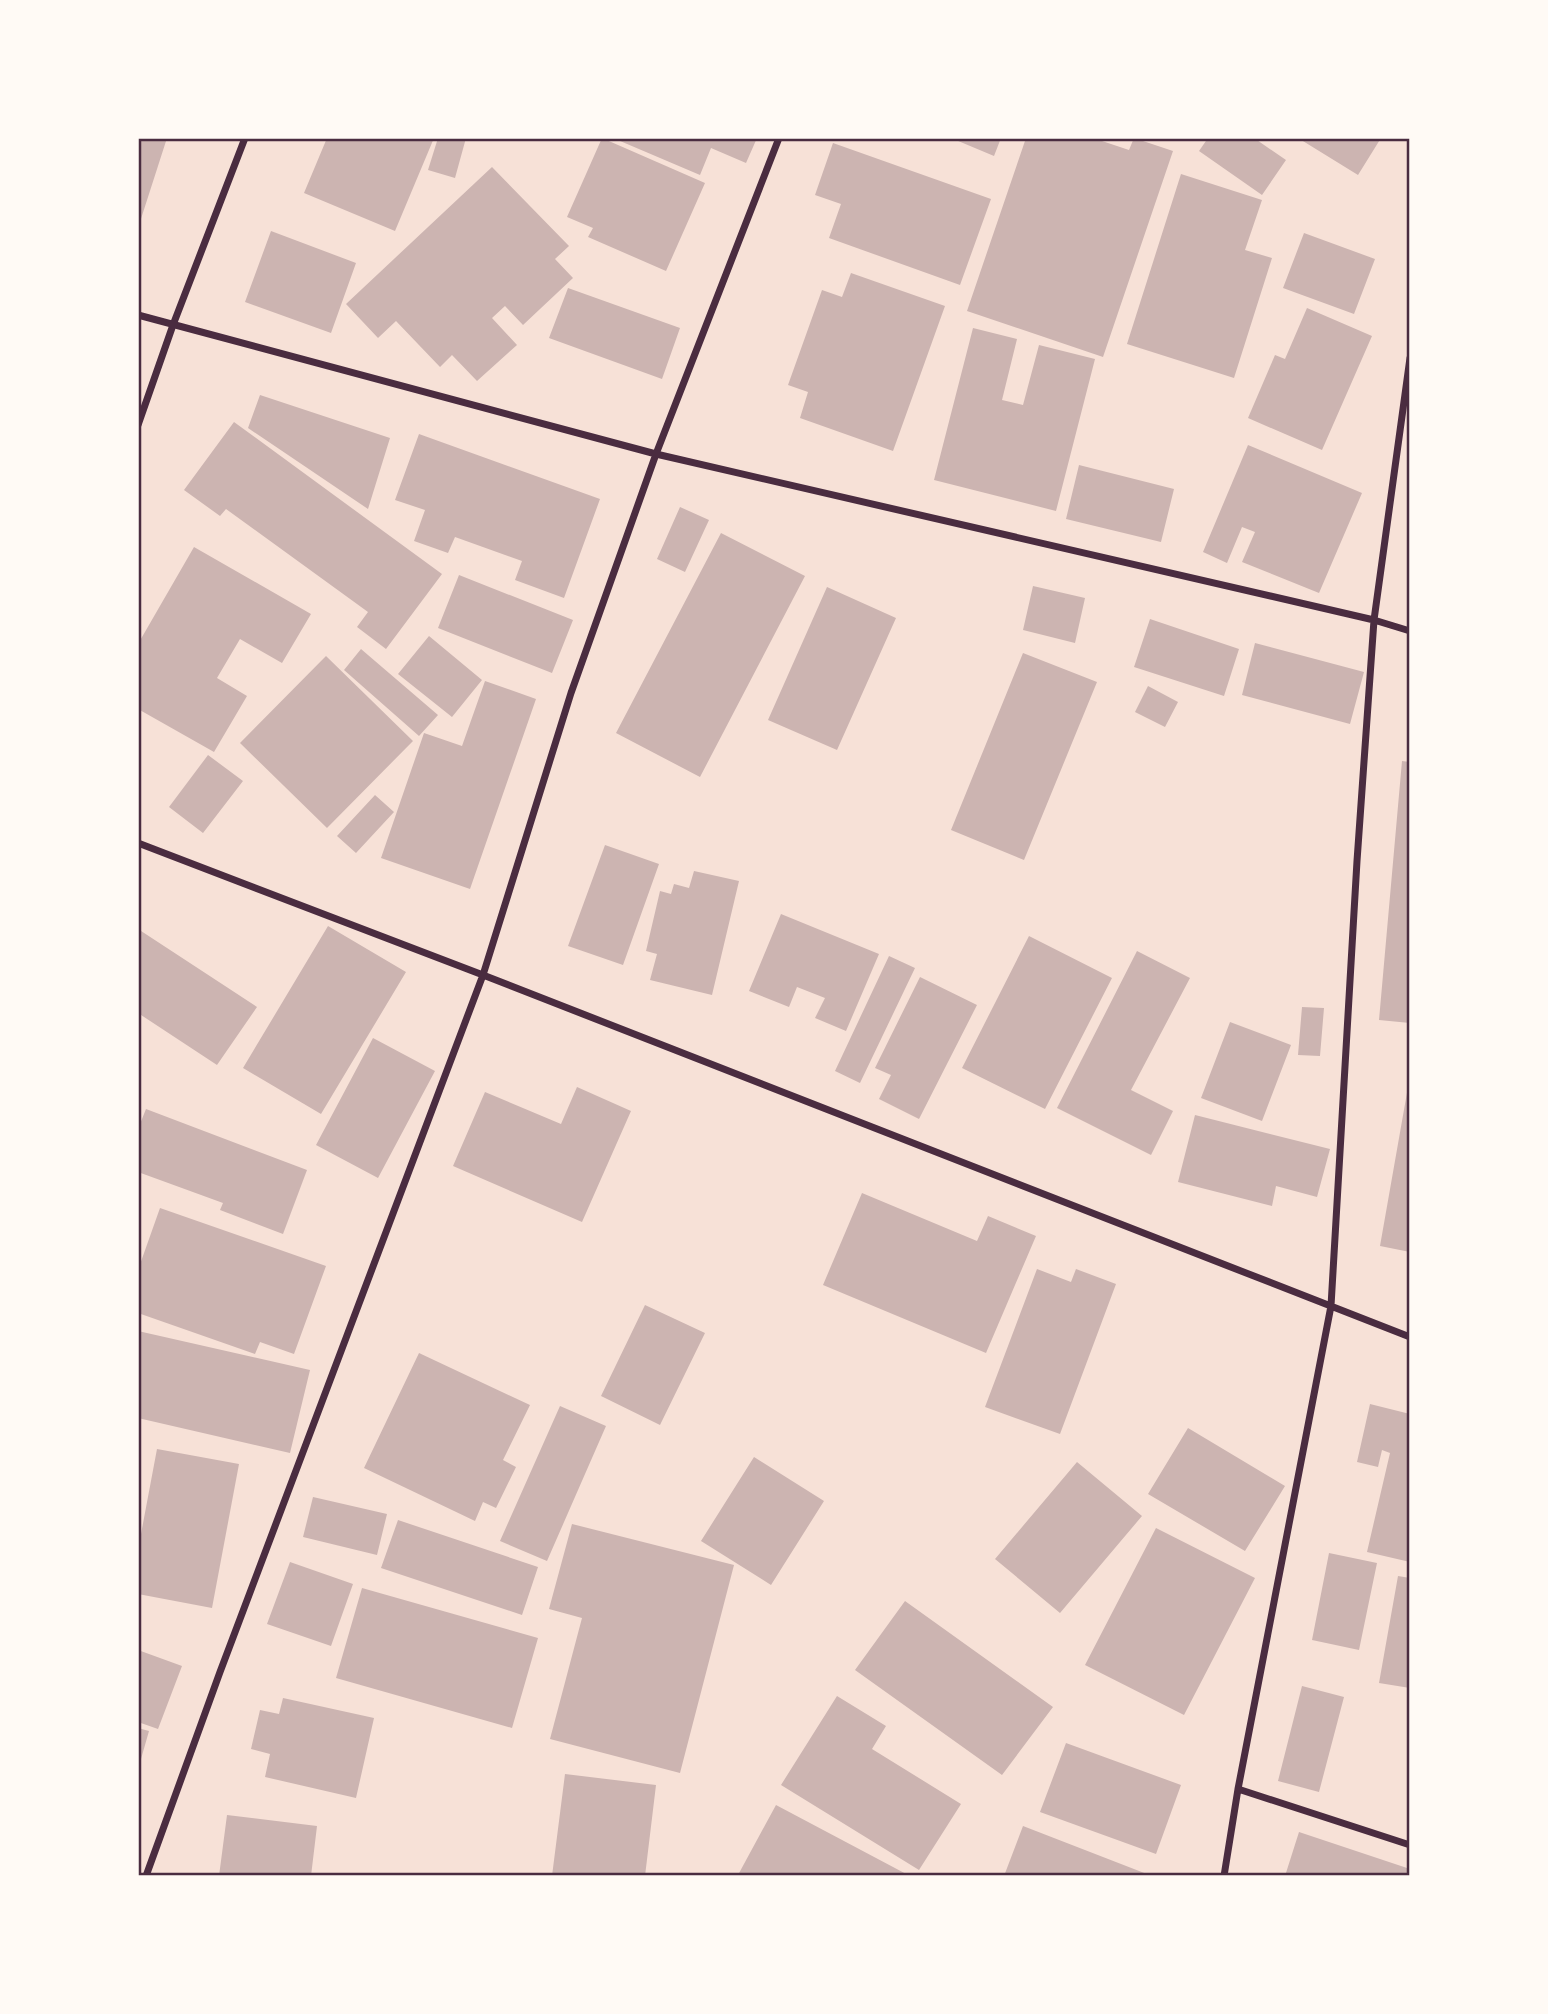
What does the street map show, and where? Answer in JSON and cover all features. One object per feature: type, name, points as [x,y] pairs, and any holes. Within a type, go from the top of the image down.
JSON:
[{"type":"street","points":[[138,425],[173,325],[245,138]]},
{"type":"street","points":[[146,1876],[224,1659],[483,975],[571,693],[656,454],[779,138]]},
{"type":"street","points":[[138,315],[656,454],[1374,620],[1410,631]]},
{"type":"street","points":[[1224,1876],[1238,1789],[1331,1306],[1374,620],[1410,358]]},
{"type":"street","points":[[138,843],[1410,1337]]},
{"type":"street","points":[[1238,1789],[1410,1845]]},
{"type":"building","points":[[138,138],[167,138],[139,225],[138,225]]},
{"type":"building","points":[[327,138],[434,138],[395,231],[304,193]]},
{"type":"building","points":[[438,138],[466,138],[455,178],[428,170]]},
{"type":"building","points":[[602,138],[705,183],[666,271],[588,237],[593,228],[567,217]]},
{"type":"building","points":[[613,138],[757,138],[746,163],[711,148],[700,175]]},
{"type":"building","points":[[951,138],[1001,138],[994,156]]},
{"type":"building","points":[[1026,138],[1093,138],[1129,150],[1134,138],[1173,151],[1103,357],[967,311]]},
{"type":"building","points":[[1208,138],[1254,138],[1286,160],[1262,195],[1199,151]]},
{"type":"building","points":[[1298,138],[1381,138],[1358,175]]},
{"type":"building","points":[[833,143],[991,199],[960,285],[829,238],[841,204],[815,195]]},
{"type":"building","points":[[492,167],[569,246],[555,259],[573,278],[523,325],[505,306],[492,318],[517,345],[477,381],[452,355],[440,367],[396,321],[378,338],[346,304]]},
{"type":"building","points":[[1181,174],[1262,200],[1245,250],[1272,258],[1234,378],[1127,344]]},
{"type":"building","points":[[271,231],[356,263],[331,333],[245,302]]},
{"type":"building","points":[[1304,233],[1375,259],[1354,314],[1283,288]]},
{"type":"building","points":[[851,273],[945,306],[893,451],[800,418],[808,392],[788,385],[822,290],[842,297]]},
{"type":"building","points":[[568,288],[680,328],[662,379],[549,338]]},
{"type":"building","points":[[1307,308],[1372,336],[1322,450],[1248,418],[1275,355],[1285,359]]},
{"type":"building","points":[[973,328],[1017,339],[1002,400],[1023,405],[1039,345],[1095,359],[1056,511],[934,480]]},
{"type":"building","points":[[260,395],[390,438],[368,509],[248,428]]},
{"type":"building","points":[[234,422],[442,574],[386,649],[357,627],[368,612],[226,509],[220,516],[184,490]]},
{"type":"building","points":[[419,434],[600,499],[564,598],[515,580],[522,561],[455,537],[448,553],[414,541],[425,510],[395,500]]},
{"type":"building","points":[[1248,445],[1362,493],[1319,593],[1242,562],[1255,532],[1242,527],[1227,563],[1203,552]]},
{"type":"building","points":[[1079,465],[1174,489],[1161,542],[1066,519]]},
{"type":"building","points":[[680,507],[709,520],[685,572],[657,559]]},
{"type":"building","points":[[721,533],[805,576],[700,777],[616,733]]},
{"type":"building","points":[[194,547],[311,614],[282,663],[240,639],[217,678],[247,696],[214,752],[138,709],[138,644]]},
{"type":"building","points":[[459,575],[573,620],[552,673],[438,628]]},
{"type":"building","points":[[1033,586],[1085,598],[1075,643],[1023,630]]},
{"type":"building","points":[[827,587],[896,618],[837,750],[768,720]]},
{"type":"building","points":[[1150,619],[1239,649],[1224,696],[1134,667]]},
{"type":"building","points":[[429,636],[482,680],[452,717],[398,674]]},
{"type":"building","points":[[1255,643],[1364,672],[1350,724],[1242,695]]},
{"type":"building","points":[[361,649],[438,715],[419,736],[344,670]]},
{"type":"building","points":[[1023,653],[1097,682],[1024,860],[951,830]]},
{"type":"building","points":[[326,656],[413,741],[327,828],[240,743]]},
{"type":"building","points":[[485,681],[536,699],[470,889],[381,858],[424,733],[462,746]]},
{"type":"building","points":[[1148,686],[1178,702],[1165,727],[1135,712]]},
{"type":"building","points":[[208,755],[243,781],[203,833],[169,807]]},
{"type":"building","points":[[1402,761],[1410,762],[1410,1023],[1379,1020]]},
{"type":"building","points":[[375,795],[394,812],[356,853],[337,836]]},
{"type":"building","points":[[605,845],[659,864],[623,965],[568,946]]},
{"type":"building","points":[[694,871],[739,881],[712,995],[650,980],[657,954],[646,951],[660,891],[671,894],[674,884],[689,888]]},
{"type":"building","points":[[781,914],[879,954],[846,1031],[815,1018],[825,998],[797,987],[789,1007],[749,991]]},
{"type":"building","points":[[328,926],[406,972],[321,1114],[243,1068]]},
{"type":"building","points":[[138,929],[257,1007],[217,1065],[138,1013]]},
{"type":"building","points":[[1029,936],[1112,978],[1045,1109],[962,1068]]},
{"type":"building","points":[[1137,951],[1190,978],[1131,1090],[1173,1111],[1151,1155],[1057,1108]]},
{"type":"building","points":[[889,956],[915,968],[860,1083],[835,1071]]},
{"type":"building","points":[[920,977],[977,1005],[919,1119],[879,1099],[891,1075],[875,1068]]},
{"type":"building","points":[[1302,1007],[1324,1008],[1320,1056],[1298,1055]]},
{"type":"building","points":[[1230,1022],[1291,1045],[1262,1121],[1201,1098]]},
{"type":"building","points":[[373,1038],[435,1071],[378,1178],[316,1145]]},
{"type":"building","points":[[577,1087],[631,1111],[582,1222],[453,1166],[485,1092],[561,1124]]},
{"type":"building","points":[[1410,1087],[1410,1252],[1380,1246]]},
{"type":"building","points":[[146,1109],[307,1170],[283,1234],[220,1210],[223,1203],[138,1172],[138,1129]]},
{"type":"building","points":[[1195,1115],[1330,1149],[1317,1197],[1276,1186],[1272,1206],[1178,1182]]},
{"type":"building","points":[[862,1193],[977,1241],[988,1216],[1036,1236],[986,1353],[823,1285]]},
{"type":"building","points":[[160,1208],[326,1266],[294,1354],[260,1342],[255,1354],[138,1313],[138,1270]]},
{"type":"building","points":[[1037,1269],[1071,1282],[1076,1269],[1116,1284],[1060,1434],[985,1407]]},
{"type":"building","points":[[645,1305],[705,1333],[660,1425],[601,1396]]},
{"type":"building","points":[[138,1331],[310,1370],[290,1453],[138,1418]]},
{"type":"building","points":[[419,1353],[530,1405],[503,1460],[516,1467],[496,1508],[483,1502],[475,1521],[364,1468]]},
{"type":"building","points":[[1370,1404],[1410,1414],[1410,1562],[1367,1552],[1390,1453],[1382,1450],[1378,1467],[1357,1462]]},
{"type":"building","points":[[560,1406],[606,1426],[547,1561],[500,1541]]},
{"type":"building","points":[[1188,1428],[1285,1486],[1245,1551],[1148,1494]]},
{"type":"building","points":[[157,1449],[239,1464],[212,1608],[138,1594],[138,1550]]},
{"type":"building","points":[[754,1457],[824,1501],[771,1585],[701,1541]]},
{"type":"building","points":[[1077,1462],[1142,1516],[1060,1613],[995,1559]]},
{"type":"building","points":[[313,1497],[387,1514],[377,1555],[303,1537]]},
{"type":"building","points":[[398,1520],[538,1567],[522,1615],[381,1568]]},
{"type":"building","points":[[572,1524],[734,1565],[680,1773],[550,1739],[582,1618],[549,1609]]},
{"type":"building","points":[[1156,1528],[1255,1578],[1184,1715],[1085,1665]]},
{"type":"building","points":[[1329,1553],[1377,1563],[1359,1650],[1312,1640]]},
{"type":"building","points":[[290,1562],[353,1584],[331,1646],[267,1624]]},
{"type":"building","points":[[1398,1576],[1410,1578],[1410,1688],[1379,1683]]},
{"type":"building","points":[[362,1588],[538,1638],[512,1728],[336,1678]]},
{"type":"building","points":[[905,1601],[1053,1707],[1002,1775],[855,1670]]},
{"type":"building","points":[[138,1650],[182,1666],[158,1729],[138,1722]]},
{"type":"building","points":[[1302,1686],[1344,1697],[1319,1792],[1278,1781]]},
{"type":"building","points":[[837,1696],[886,1726],[872,1749],[961,1804],[919,1870],[781,1785]]},
{"type":"building","points":[[283,1698],[374,1718],[356,1798],[265,1777],[270,1754],[251,1749],[260,1710],[279,1714]]},
{"type":"building","points":[[138,1728],[149,1731],[139,1766],[138,1766]]},
{"type":"building","points":[[1066,1743],[1181,1785],[1156,1854],[1040,1812]]},
{"type":"building","points":[[565,1774],[656,1785],[645,1876],[552,1876]]},
{"type":"building","points":[[776,1805],[910,1876],[738,1875]]},
{"type":"building","points":[[227,1815],[317,1826],[311,1876],[219,1876]]},
{"type":"building","points":[[1023,1826],[1152,1876],[1004,1876]]},
{"type":"building","points":[[1299,1832],[1410,1869],[1410,1876],[1285,1876]]}]
